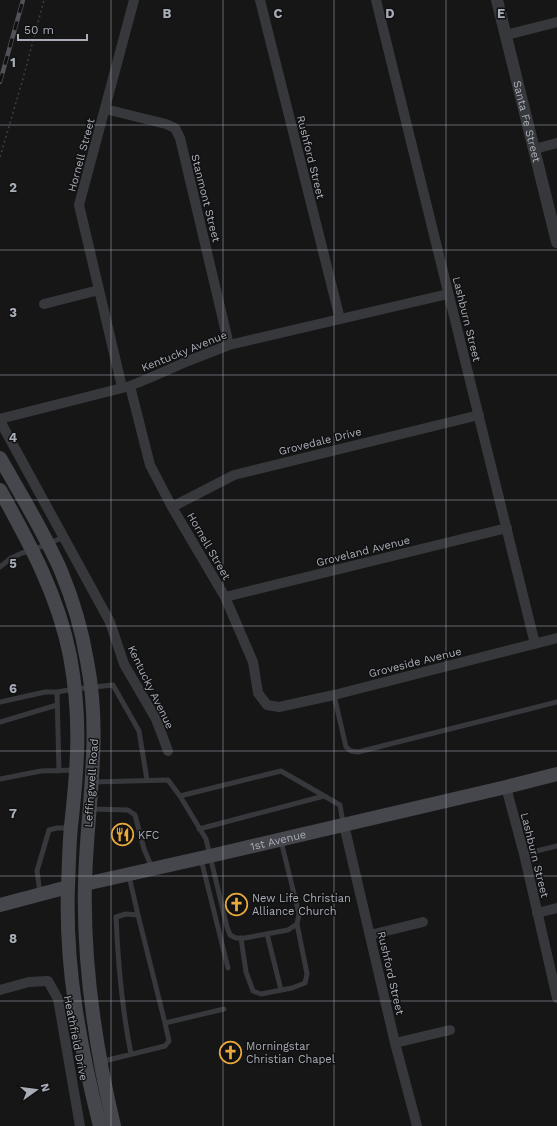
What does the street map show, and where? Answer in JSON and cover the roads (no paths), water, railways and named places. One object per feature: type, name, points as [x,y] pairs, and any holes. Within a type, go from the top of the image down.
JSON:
[{"type":"main road","name":"Leffingwell Road","points":[[0,458],[48,543],[61,571],[74,604],[82,635],[92,687],[94,754],[89,809],[84,908],[90,992],[105,1060],[114,1126]]},
{"type":"main road","name":"Leffingwell Road","points":[[0,490],[42,567],[60,617],[70,656],[77,716],[76,770],[68,887],[70,943],[75,1006],[82,1050],[100,1126]]},
{"type":"main road","name":"1st Avenue","points":[[85,884],[281,840],[557,774]]},
{"type":"main road","name":"1st Avenue","points":[[0,905],[68,887]]},
{"type":"street","name":"Hornell Street","points":[[134,0],[80,205],[99,290],[150,465],[172,507],[225,597],[253,662],[258,693],[267,705],[279,707]]},
{"type":"street","name":"Rushford Street","points":[[260,0],[340,319]]},
{"type":"street","name":"Lashburn Street","points":[[376,0],[535,644]]},
{"type":"street","name":"Santa Fe Street","points":[[497,0],[557,242]]},
{"type":"street","points":[[506,35],[557,22]]},
{"type":"street","name":"Stanmont Street","points":[[105,109],[166,124],[175,128],[180,138],[229,345]]},
{"type":"street","points":[[534,149],[557,143]]},
{"type":"street","points":[[44,304],[99,290]]},
{"type":"street","name":"Kentucky Avenue","points":[[168,751],[156,719],[124,664],[110,622],[0,420],[126,386],[229,345],[448,294]]},
{"type":"street","name":"Grovedale Drive","points":[[172,507],[234,475],[479,415]]},
{"type":"street","name":"Groveland Avenue","points":[[225,597],[507,528]]},
{"type":"street","name":"Groveside Avenue","points":[[279,707],[334,695],[557,638]]},
{"type":"street","name":"Lashburn Street","points":[[506,787],[524,854],[557,998]]},
{"type":"street","name":"Rushford Street","points":[[344,825],[416,1126]]},
{"type":"street","name":"1st Avenue","points":[[68,887],[85,884]]},
{"type":"street","points":[[537,913],[557,908]]},
{"type":"street","points":[[370,935],[423,922]]},
{"type":"street","name":"Heathfield Drive","points":[[0,990],[29,982],[48,981],[58,999],[80,1126]]},
{"type":"street","points":[[395,1043],[450,1030]]},
{"type":"lane","points":[[0,567],[11,558],[64,537]]},
{"type":"lane","points":[[0,702],[45,692],[57,692],[112,685],[139,731],[147,780]]},
{"type":"lane","points":[[57,692],[59,771]]},
{"type":"lane","points":[[334,695],[346,747],[351,751],[358,752],[557,702]]},
{"type":"lane","points":[[0,722],[57,705]]},
{"type":"lane","points":[[0,779],[42,771],[76,770]]},
{"type":"lane","points":[[180,796],[281,771],[340,805],[344,825]]},
{"type":"lane","points":[[92,782],[168,780],[180,796],[206,839],[205,857],[228,968]]},
{"type":"lane","points":[[200,828],[324,796]]},
{"type":"lane","points":[[89,809],[128,810],[135,815],[144,849],[152,869]]},
{"type":"lane","points":[[40,895],[37,871],[49,830],[57,828],[71,828]]},
{"type":"lane","points":[[241,938],[246,972],[253,991],[261,994],[292,988],[305,983],[307,974],[297,924],[299,914],[281,840]]},
{"type":"lane","points":[[524,854],[557,846]]},
{"type":"lane","points":[[205,857],[230,935],[236,938],[241,938],[267,934],[288,930],[297,924]]},
{"type":"lane","points":[[105,1060],[166,1046],[169,1041],[166,1023],[138,916],[129,874]]},
{"type":"lane","points":[[131,1054],[125,1027],[116,917],[126,914],[138,916]]},
{"type":"lane","points":[[267,934],[281,990]]},
{"type":"lane","points":[[166,1023],[224,1009]]},
{"type":"railway","points":[[0,82],[23,0]]},
{"type":"place","name":"KFC","points":[[123,835]]},
{"type":"place","name":"New Life Christian Alliance Church","points":[[237,904]]},
{"type":"place","name":"Morningstar Christian Chapel","points":[[230,1052]]}]
